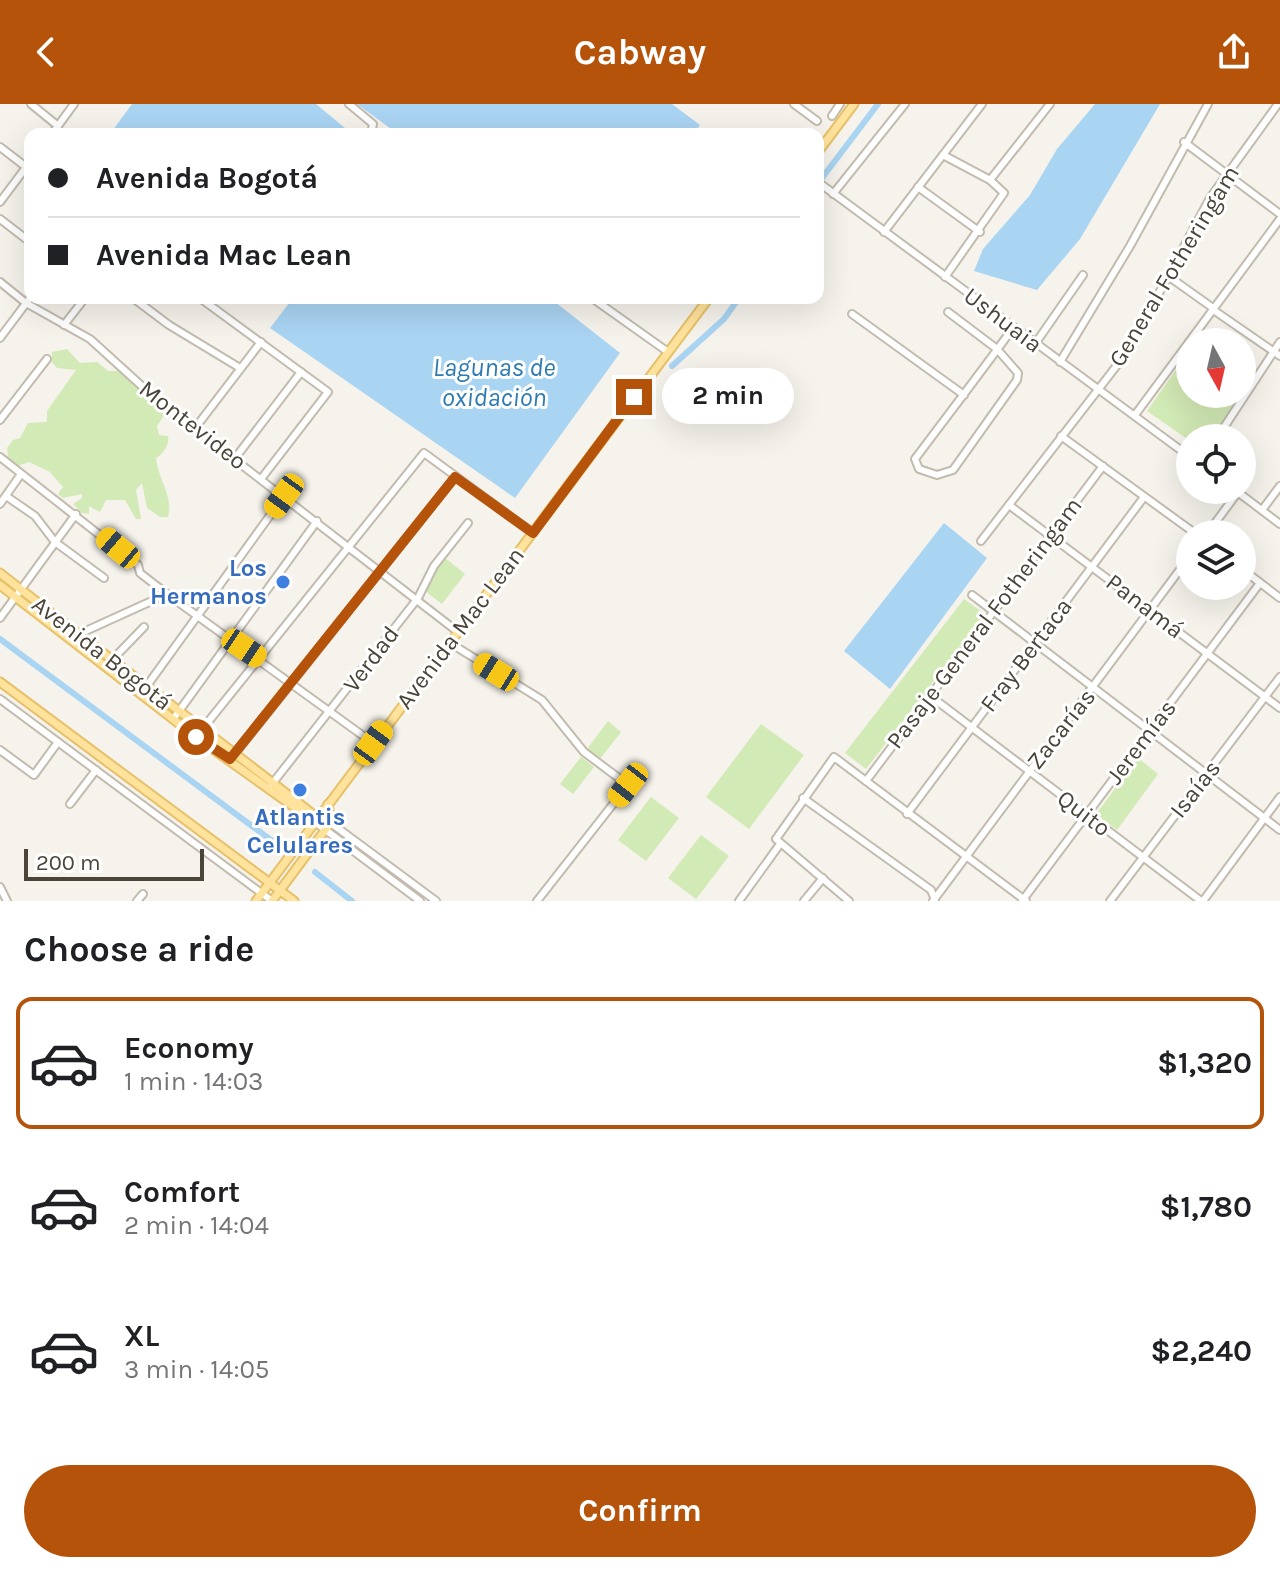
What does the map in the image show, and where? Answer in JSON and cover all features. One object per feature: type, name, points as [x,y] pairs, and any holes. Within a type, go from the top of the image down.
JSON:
[{"type":"main road","points":[[824,144],[854,104]]},
{"type":"main road","name":"Avenida Mac Lean","points":[[259,897],[704,304]]},
{"type":"main road","name":"Avenida Bogotá","points":[[0,573],[19,593],[175,714],[236,752],[271,786]]},
{"type":"main road","name":"Avenida Bogotá","points":[[0,585],[19,593]]},
{"type":"main road","name":"Avenida Bogotá","points":[[77,637],[112,660],[144,690]]},
{"type":"main road","points":[[0,682],[294,901]]},
{"type":"main road","name":"Avenida Bogotá","points":[[175,714],[196,737],[318,818]]},
{"type":"main road","points":[[272,901],[328,826],[328,804]]},
{"type":"street","points":[[31,104],[58,126],[74,104]]},
{"type":"street","points":[[349,104],[373,124],[372,128]]},
{"type":"street","points":[[794,104],[817,121]]},
{"type":"street","points":[[832,116],[840,104]]},
{"type":"street","points":[[833,194],[905,104]]},
{"type":"street","points":[[884,232],[982,104]]},
{"type":"street","points":[[990,180],[1050,104]]},
{"type":"street","points":[[1060,362],[1130,246],[1184,142],[1208,104]]},
{"type":"street","name":"General Fotheringam","points":[[981,541],[1128,351],[1227,173],[1278,104]]},
{"type":"street","points":[[1135,415],[1280,217],[1184,142]]},
{"type":"street","points":[[0,147],[24,163]]},
{"type":"street","points":[[943,155],[990,180],[1004,193],[980,232],[945,277]]},
{"type":"street","points":[[0,202],[24,172]]},
{"type":"street","name":"Ushuaia","points":[[824,187],[1176,446]]},
{"type":"street","points":[[918,187],[980,232]]},
{"type":"street","points":[[0,219],[24,237]]},
{"type":"street","points":[[1035,344],[1083,275]]},
{"type":"street","points":[[1168,276],[1280,356]]},
{"type":"street","name":"Montevideo","points":[[0,282],[24,297]]},
{"type":"street","points":[[0,338],[25,304]]},
{"type":"street","name":"Montevideo","points":[[34,304],[102,348],[155,398],[236,457],[458,632]]},
{"type":"street","points":[[64,325],[80,304]]},
{"type":"street","points":[[141,304],[169,325],[240,368]]},
{"type":"street","points":[[208,304],[328,392],[261,479]]},
{"type":"street","points":[[600,304],[668,352]]},
{"type":"street","points":[[948,312],[997,349],[1017,369],[1017,380],[953,470],[937,475],[919,469],[915,459],[964,395],[997,349],[1013,328]]},
{"type":"street","points":[[852,314],[964,395]]},
{"type":"street","points":[[196,427],[261,342]]},
{"type":"street","points":[[1227,424],[1273,358],[1273,352],[1280,342]]},
{"type":"street","points":[[0,420],[47,359]]},
{"type":"street","points":[[236,457],[301,372]]},
{"type":"street","points":[[1061,436],[1176,520]]},
{"type":"street","points":[[196,737],[347,545],[424,453],[533,533]]},
{"type":"street","points":[[0,457],[76,514],[138,565],[140,573],[167,594],[373,743]]},
{"type":"street","name":"Pasaje General Fotheringam","points":[[866,781],[1103,466]]},
{"type":"street","points":[[0,504],[21,474]]},
{"type":"street","points":[[230,759],[455,477]]},
{"type":"street","points":[[1262,510],[1280,486]]},
{"type":"street","points":[[6,496],[35,516],[55,542],[104,578]]},
{"type":"street","points":[[144,690],[284,496]]},
{"type":"street","name":"Fray Bertaca","points":[[907,814],[1144,497]]},
{"type":"street","points":[[1254,504],[1280,524]]},
{"type":"street","name":"Panamá","points":[[1009,505],[1280,708]]},
{"type":"street","points":[[0,618],[76,514]]},
{"type":"street","points":[[175,714],[317,521]]},
{"type":"street","name":"Verdad","points":[[271,786],[418,598],[434,566],[468,523]]},
{"type":"street","name":"Zacarías","points":[[935,900],[1176,574]]},
{"type":"street","points":[[1256,580],[1280,598]]},
{"type":"street","name":"Jeremías","points":[[1024,900],[1260,583]]},
{"type":"street","points":[[77,637],[167,594]]},
{"type":"street","points":[[972,595],[1280,830]]},
{"type":"street","points":[[112,660],[144,627]]},
{"type":"street","points":[[450,643],[542,700],[584,752],[628,785],[537,901]]},
{"type":"street","name":"Isaías","points":[[1110,901],[1280,677]]},
{"type":"street","name":"Quito","points":[[929,695],[1202,901]]},
{"type":"street","points":[[0,699],[259,897],[272,901]]},
{"type":"street","points":[[0,750],[34,775],[58,742]]},
{"type":"street","points":[[739,901],[803,798],[834,757],[1024,900]]},
{"type":"street","points":[[70,804],[96,770]]},
{"type":"street","points":[[1202,901],[1280,797]]},
{"type":"street","points":[[803,798],[931,890],[935,900]]},
{"type":"street","name":"Avenida Bogotá","points":[[318,818],[420,901]]},
{"type":"street","name":"Avenida Bogotá","points":[[328,826],[436,901]]},
{"type":"street","points":[[778,841],[849,901]]},
{"type":"street","points":[[804,901],[823,878]]},
{"type":"street","points":[[0,887],[7,901]]},
{"type":"street","points":[[137,901],[143,894]]},
{"type":"green space","points":[[67,349],[80,363],[97,362],[108,371],[121,371],[167,411],[157,426],[159,435],[168,436],[168,442],[156,458],[169,503],[168,517],[160,517],[147,508],[142,483],[136,490],[141,519],[136,519],[125,500],[106,500],[100,512],[89,506],[89,514],[82,513],[73,504],[82,498],[82,494],[63,498],[58,494],[63,487],[50,472],[29,462],[18,466],[8,457],[7,448],[13,440],[20,438],[28,423],[47,422],[47,411],[76,370],[57,368],[52,362],[52,352]]},
{"type":"green space","points":[[1176,370],[1176,408],[1234,408],[1223,424],[1176,424],[1176,431],[1147,411]]},
{"type":"green space","points":[[444,557],[465,574],[442,604],[424,590]]},
{"type":"green space","points":[[964,599],[985,614],[866,769],[845,753]]},
{"type":"green space","points":[[608,721],[621,732],[600,759],[587,749]]},
{"type":"green space","points":[[761,724],[804,755],[749,829],[706,797]]},
{"type":"green space","points":[[581,757],[594,767],[573,794],[560,784]]},
{"type":"green space","points":[[1138,758],[1158,774],[1117,830],[1096,814]]},
{"type":"green space","points":[[651,797],[679,818],[646,861],[618,840]]},
{"type":"green space","points":[[701,835],[729,856],[696,899],[668,878]]},
{"type":"water","points":[[132,104],[316,104],[345,128],[114,128]]},
{"type":"water","points":[[357,104],[672,104],[700,125],[698,128],[390,128]]},
{"type":"water","points":[[1095,104],[1160,104],[1080,239],[1037,290],[974,271],[983,249],[1030,195],[1057,149]]},
{"type":"water","name":"Lagunas de oxidación","points":[[288,304],[558,304],[620,353],[515,498],[270,328]]},
{"type":"water","points":[[944,523],[987,558],[890,689],[844,651]]},
{"type":"waterway","points":[[824,175],[878,104]]},
{"type":"waterway","points":[[672,366],[724,319],[735,304]]},
{"type":"waterway","points":[[0,639],[283,849]]},
{"type":"waterway","points":[[315,872],[352,901]]},
{"type":"place","name":"Los Hermanos","points":[[283,582]]},
{"type":"place","name":"Atlantis Celulares","points":[[300,790]]},
{"type":"route","points":[[196,737],[230,759],[455,477],[533,533],[634,397]]}]
